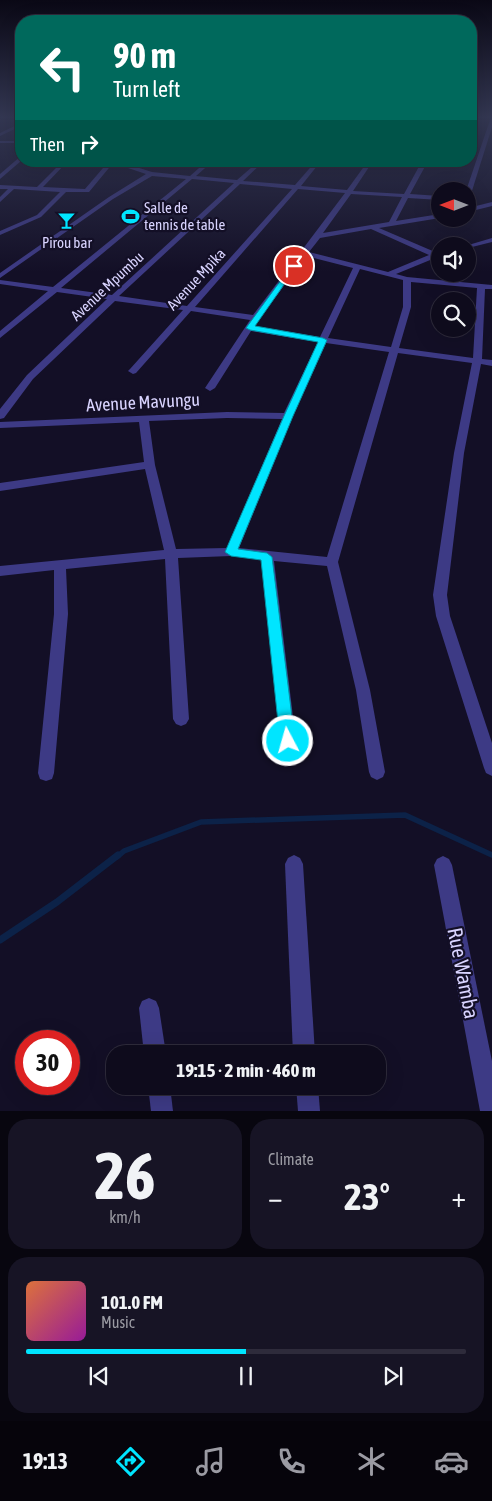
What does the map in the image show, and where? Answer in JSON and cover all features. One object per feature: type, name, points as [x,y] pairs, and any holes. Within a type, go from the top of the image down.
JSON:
[{"type":"street","points":[[38,189],[58,169]]},
{"type":"street","points":[[0,186],[64,191],[89,190],[105,169]]},
{"type":"street","points":[[136,169],[151,174],[191,178],[431,197]]},
{"type":"street","points":[[0,335],[202,169]]},
{"type":"street","name":"Avenue Mpumbu","points":[[0,416],[30,377],[186,229],[254,169]]},
{"type":"street","name":"Avenue Mpika","points":[[133,371],[298,188],[313,169]]},
{"type":"street","points":[[210,388],[256,318],[318,236],[365,169]]},
{"type":"street","points":[[392,224],[421,169]]},
{"type":"street","points":[[472,182],[476,169]]},
{"type":"street","points":[[0,177],[3,171]]},
{"type":"street","points":[[0,276],[111,198],[151,174]]},
{"type":"street","points":[[0,200],[13,187]]},
{"type":"street","points":[[0,233],[39,216],[64,191]]},
{"type":"street","points":[[476,207],[492,204]]},
{"type":"street","points":[[318,236],[431,218]]},
{"type":"street","points":[[372,227],[431,251]]},
{"type":"street","points":[[476,244],[492,240]]},
{"type":"street","points":[[480,243],[492,250]]},
{"type":"street","points":[[304,253],[387,275],[487,287],[477,361],[458,453],[440,594],[443,616],[492,768]]},
{"type":"street","points":[[387,275],[431,257]]},
{"type":"street","points":[[231,552],[288,416],[357,267]]},
{"type":"street","points":[[377,772],[363,690],[332,562],[407,307],[407,278]]},
{"type":"street","points":[[0,282],[256,318]]},
{"type":"street","points":[[250,328],[492,363]]},
{"type":"street","name":"Avenue Mavungu","points":[[0,425],[227,415],[288,416]]},
{"type":"street","points":[[144,419],[150,465],[171,554],[181,719]]},
{"type":"street","points":[[0,487],[150,465]]},
{"type":"street","points":[[0,572],[171,554],[231,552],[332,562]]},
{"type":"street","points":[[267,557],[288,741]]},
{"type":"street","points":[[46,773],[61,614],[60,566]]},
{"type":"street","points":[[294,864],[304,1045]]},
{"type":"street","name":"Rue Wamba","points":[[443,865],[491,1111]]},
{"type":"street","points":[[149,1008],[154,1045]]},
{"type":"street","points":[[160,1095],[162,1111]]},
{"type":"street","points":[[308,1095],[309,1111]]},
{"type":"waterway","points":[[117,857],[124,851],[201,822],[405,815],[492,855]]},
{"type":"waterway","points":[[0,940],[57,902],[118,855]]},
{"type":"place","name":"Salle de tennis de table","points":[[130,216]]},
{"type":"place","name":"Pirou bar","points":[[67,221]]},
{"type":"route","points":[[288,741],[267,557],[231,552],[288,416],[323,340],[250,328],[294,266]]}]
